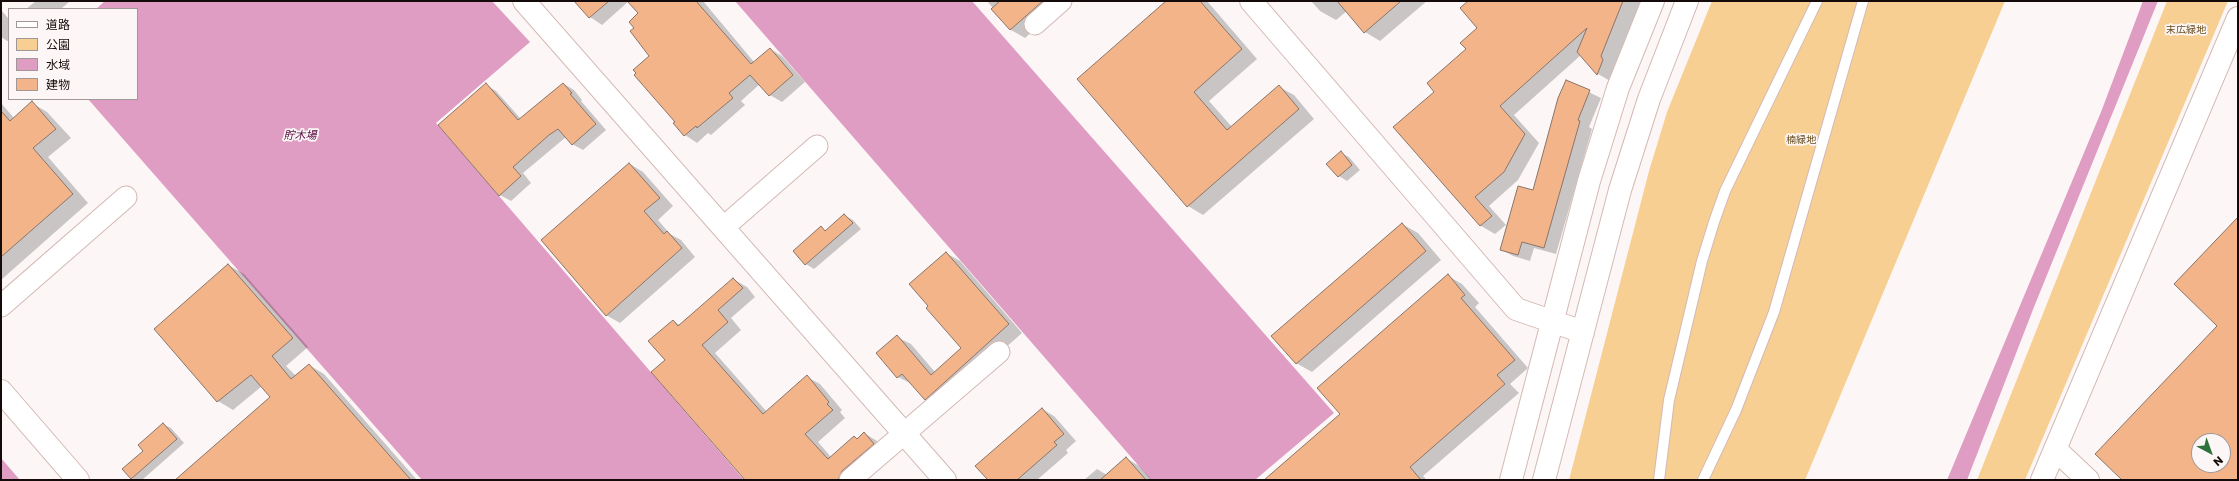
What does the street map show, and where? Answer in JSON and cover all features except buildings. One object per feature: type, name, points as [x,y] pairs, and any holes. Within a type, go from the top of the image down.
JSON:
[{"type":"street","points":[[524,1],[945,480]]},
{"type":"street","points":[[1035,24],[1061,1]]},
{"type":"street","points":[[1251,1],[1516,309],[1583,332]]},
{"type":"street","points":[[1511,480],[1591,174],[1618,88],[1652,1]]},
{"type":"street","points":[[1544,480],[1620,190],[1649,99],[1687,1]]},
{"type":"street","points":[[2042,480],[2238,18]]},
{"type":"street","points":[[724,227],[817,146]]},
{"type":"street","points":[[1,306],[126,197]]},
{"type":"street","points":[[850,480],[999,352]]},
{"type":"street","points":[[1,391],[78,480]]},
{"type":"street","points":[[2055,449],[2088,480]]},
{"type":"lane","points":[[1659,480],[1669,400],[1688,318],[1714,222],[1725,191],[1817,1]]},
{"type":"lane","points":[[1703,480],[1736,410],[1774,312],[1863,1]]},
{"type":"green space","name":"楠緑地","points":[[1712,1],[2005,1],[1805,480],[1569,480],[1649,171],[1667,112]]},
{"type":"green space","name":"末広緑地","points":[[2167,1],[2228,1],[2025,480],[1977,480]]},
{"type":"water","name":"貯木場","points":[[105,1],[492,1],[530,42],[436,123],[744,480],[422,480],[89,100],[138,100],[138,8],[97,8]]},
{"type":"water","points":[[735,1],[972,1],[1334,413],[1255,480],[1151,480]]},
{"type":"water","points":[[2143,1],[2158,1],[2034,307],[1967,480],[1947,480],[2101,112]]},
{"type":"water","points":[[1,458],[20,480],[1,480]]}]
